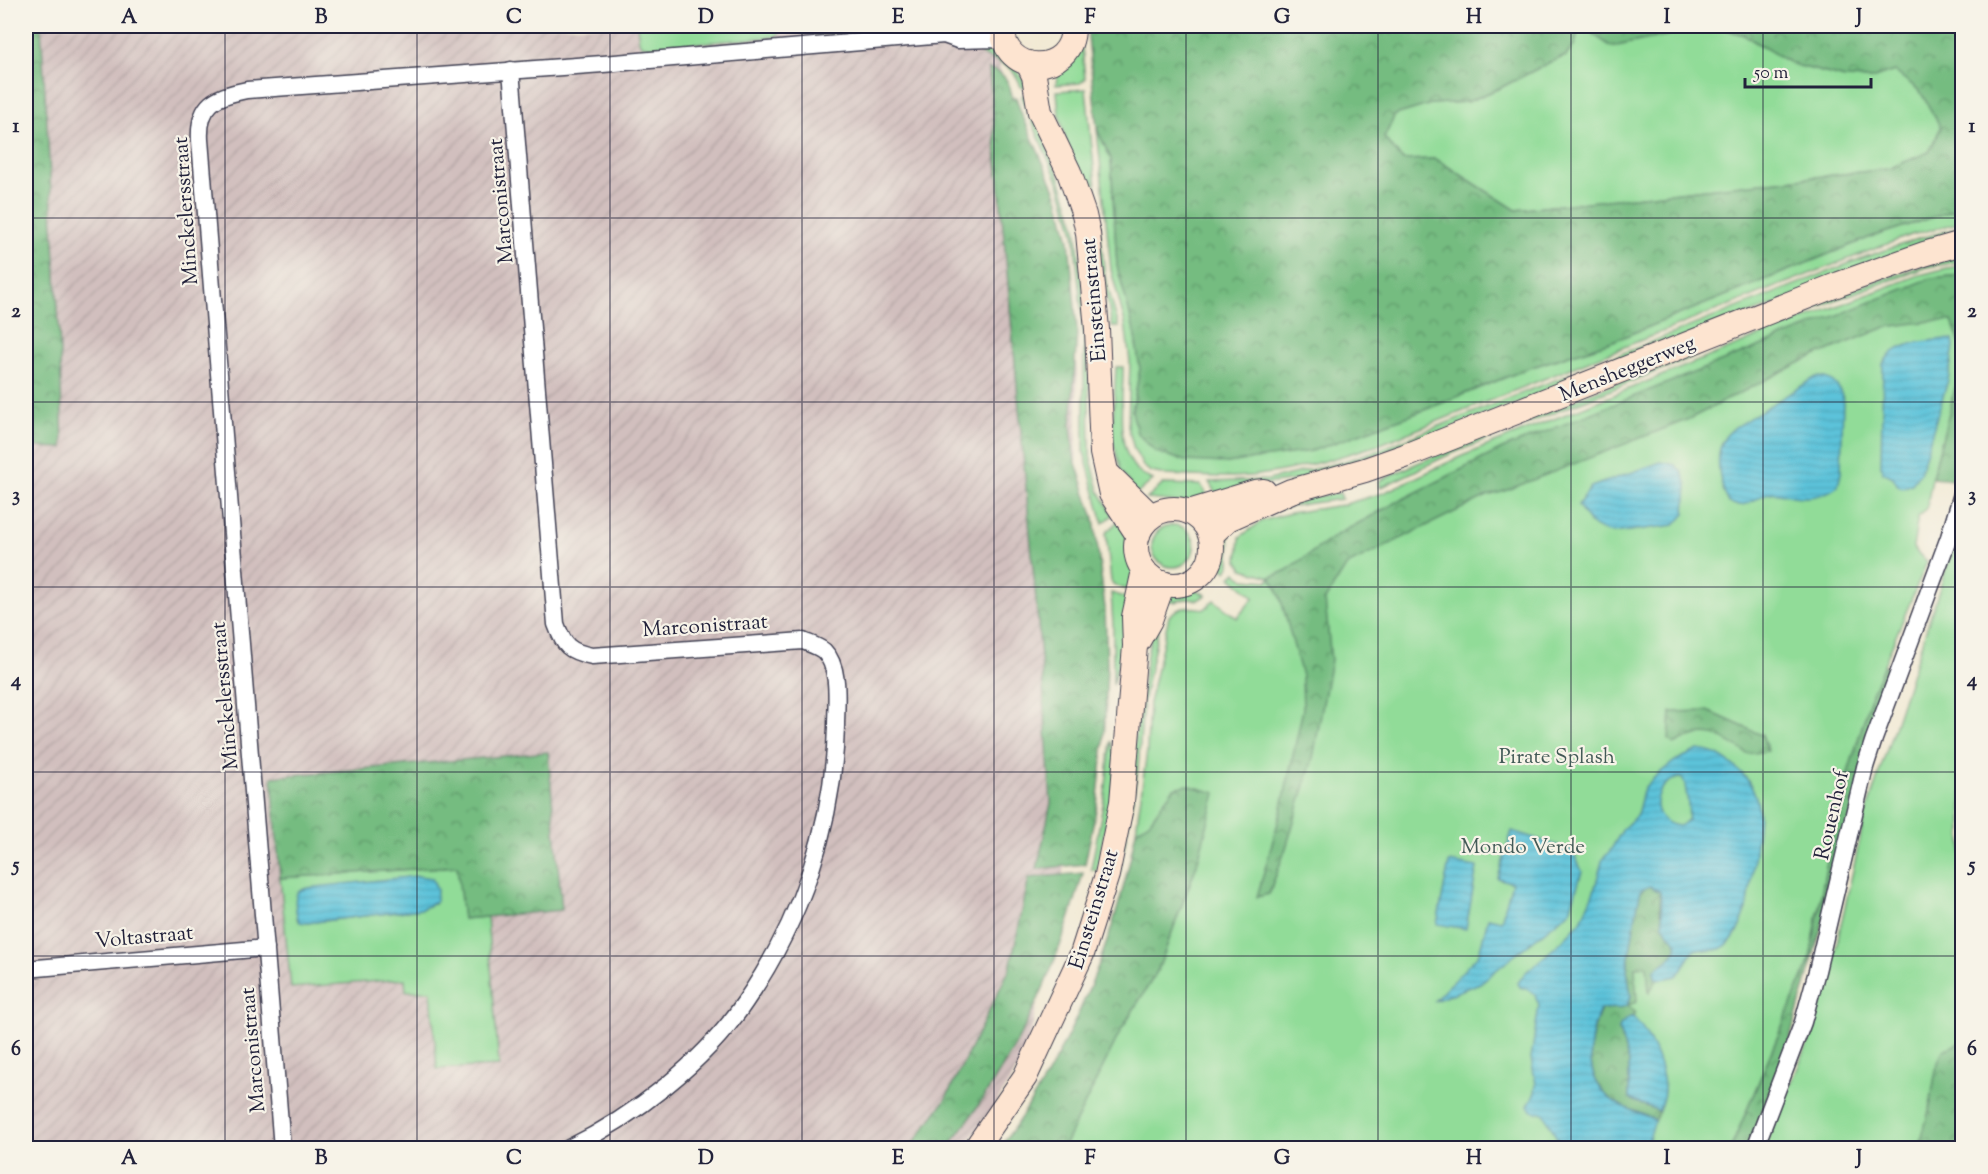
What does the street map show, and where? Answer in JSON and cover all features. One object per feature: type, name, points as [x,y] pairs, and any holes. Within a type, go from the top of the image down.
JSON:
[{"type":"main road","points":[[1004,34],[1014,55],[1040,63],[1059,58],[1070,44],[1073,26]]},
{"type":"main road","name":"Einsteinstraat","points":[[1040,63],[1034,76],[1040,112],[1077,192],[1088,233],[1100,362],[1101,438],[1111,494],[1138,536]]},
{"type":"main road","name":"Mensheggerweg","points":[[1211,536],[1228,519],[1291,491],[1405,456],[1839,284],[1962,243]]},
{"type":"main road","points":[[1108,474],[1151,516]]},
{"type":"main road","name":"Mensheggerweg","points":[[1189,512],[1255,492],[1291,491]]},
{"type":"main road","points":[[1177,508],[1189,512],[1199,517],[1206,526],[1213,548],[1204,571],[1195,579],[1174,585],[1153,577],[1138,559],[1136,548],[1138,536],[1143,525],[1151,516],[1163,510],[1177,508]]},
{"type":"main road","name":"Einsteinstraat","points":[[976,1149],[1025,1077],[1082,954],[1102,893],[1122,802],[1135,646],[1134,617],[1153,577]]},
{"type":"street","name":"Minckelersstraat","points":[[944,35],[957,27],[970,26]]},
{"type":"street","name":"Minckelersstraat","points":[[266,948],[200,140],[203,114],[220,96],[247,90],[944,35],[958,40],[993,39],[1004,34]]},
{"type":"street","name":"Marconistraat","points":[[511,70],[556,624],[561,638],[567,647],[579,654],[592,656],[803,641],[824,651],[833,668],[835,680],[836,743],[827,810],[812,870],[777,950],[745,1003],[698,1057],[651,1098],[592,1137],[569,1149]]},
{"type":"street","name":"Rouenhof","points":[[1755,1149],[1806,1012],[1830,921],[1865,767],[1949,537],[1962,494]]},
{"type":"street","name":"Marconistraat","points":[[266,948],[282,1149]]},
{"type":"street","name":"Voltastraat","points":[[26,969],[266,948]]},
{"type":"shaded area","points":[[26,26],[996,26],[1000,69],[1055,191],[1077,372],[1076,513],[1086,763],[1027,1053],[994,1107],[964,1148],[26,1148]]},
{"type":"green space","points":[[1924,25],[1962,26],[1962,208],[1871,237],[1613,341],[1529,368],[1414,414],[1312,451],[1227,463],[1185,461],[1156,452],[1137,433],[1132,411],[1140,369],[1134,330],[1117,266],[1111,159],[1097,129],[1087,26],[1579,26],[1575,44],[1566,56],[1467,102],[1431,104],[1395,115],[1384,138],[1403,160],[1436,159],[1516,210],[1888,169],[1929,152],[1941,128],[1920,91],[1894,71],[1871,79],[1845,78],[1792,64],[1744,35],[1722,28],[1691,30],[1612,47],[1593,34],[1593,26],[1823,26],[1856,31]]},
{"type":"green space","points":[[26,26],[41,26],[59,326],[63,448],[36,447],[26,316]]},
{"type":"green space","points":[[637,26],[783,26],[775,37],[651,47],[641,45]]},
{"type":"green space","points":[[803,26],[913,26],[815,35],[806,32]]},
{"type":"green space","points":[[1080,26],[1085,79],[1080,83],[1056,85],[1058,67]]},
{"type":"green space","points":[[1579,26],[1593,26],[1593,34],[1612,47],[1691,30],[1722,28],[1744,35],[1792,64],[1845,78],[1871,79],[1894,71],[1920,91],[1941,127],[1929,152],[1888,169],[1516,210],[1436,159],[1403,160],[1384,138],[1395,115],[1431,104],[1467,102],[1566,56],[1575,44]]},
{"type":"green space","points":[[987,45],[1007,57],[1028,88],[1021,87],[1015,74],[1006,66],[982,55],[979,46]]},
{"type":"green space","points":[[989,69],[1003,76],[1008,83],[1012,98],[1016,97],[1058,197],[1069,240],[1077,330],[1071,426],[1074,457],[1094,518],[1105,608],[1107,665],[1104,742],[1097,805],[1085,864],[1037,869],[1051,803],[1041,657]]},
{"type":"green space","points":[[1086,89],[1105,277],[1119,327],[1112,327],[1105,287],[1059,115],[1057,91]]},
{"type":"green space","points":[[1027,94],[1058,172],[1076,228],[1088,332],[1090,456],[1099,491],[1113,515],[1103,523],[1084,452],[1084,338],[1074,233],[1060,186],[1023,101],[1022,96]]},
{"type":"green space","points":[[1097,129],[1111,159],[1117,266],[1134,330],[1140,369],[1132,411],[1227,463],[1279,455],[1414,414],[1529,368],[1613,341],[1871,237],[1962,208],[1962,222],[1911,235],[1378,445],[1273,473],[1224,477],[1166,475],[1151,472],[1143,466],[1134,449],[1128,427],[1130,362],[1125,323],[1111,270]]},
{"type":"green space","points":[[1962,227],[1962,233],[1412,443],[1297,480],[1249,486],[1217,496],[1209,482],[1268,480],[1342,462],[1381,449],[1865,257]]},
{"type":"green space","points":[[1962,253],[1962,261],[1928,267],[1838,299],[1446,456],[1380,488],[1379,481],[1418,463],[1831,296]]},
{"type":"green space","name":"Mondo Verde","points":[[1962,266],[1962,275],[1931,278],[1931,312],[1962,324],[1962,363],[1932,478],[1927,507],[1918,517],[1913,548],[1927,562],[1873,691],[1835,816],[1810,960],[1731,1148],[1063,1148],[1122,1028],[1158,970],[1197,864],[1164,801],[1150,821],[1136,831],[1147,751],[1149,703],[1169,616],[1181,608],[1205,609],[1214,600],[1237,618],[1254,597],[1231,577],[1236,572],[1244,579],[1269,581],[1270,577],[1243,569],[1238,561],[1240,537],[1262,521],[1290,513],[1342,505],[1383,493],[1462,456],[1775,330],[1916,276]]},
{"type":"green space","points":[[1962,275],[1962,361],[1959,341],[1952,321],[1931,321],[1886,327],[1805,360],[1689,419],[1487,496],[1347,565],[1325,600],[1331,660],[1313,758],[1286,848],[1269,894],[1257,897],[1281,812],[1303,709],[1302,676],[1280,596],[1271,577],[1287,570],[1335,536],[1502,449],[1931,278]]},
{"type":"green space","points":[[1962,363],[1962,455],[1953,480],[1932,478]]},
{"type":"green space","points":[[1116,367],[1123,367],[1122,423],[1126,452],[1132,464],[1141,474],[1153,480],[1137,494],[1121,471],[1112,438]]},
{"type":"green space","points":[[1163,484],[1201,485],[1210,500],[1189,503],[1147,499]]},
{"type":"green space","points":[[1340,493],[1342,499],[1274,511],[1249,521],[1238,529],[1233,522],[1307,498]]},
{"type":"green space","points":[[1962,520],[1962,1148],[1764,1148],[1814,1029],[1836,947],[1865,816]]},
{"type":"green space","points":[[1118,521],[1127,536],[1129,557],[1134,571],[1128,590],[1114,585],[1111,581],[1106,533]]},
{"type":"green space","points":[[1173,525],[1181,526],[1188,531],[1193,538],[1193,554],[1188,561],[1181,566],[1173,567],[1165,566],[1158,561],[1153,554],[1152,546],[1153,538],[1158,531],[1165,526]]},
{"type":"green space","points":[[1229,530],[1230,565],[1226,571],[1218,557],[1220,546]]},
{"type":"green space","points":[[1183,590],[1197,590],[1206,595],[1198,600],[1165,601],[1172,594]]},
{"type":"green space","points":[[1111,593],[1129,598],[1120,657],[1113,685],[1113,625]]},
{"type":"green space","points":[[1161,616],[1143,703],[1138,769],[1119,876],[1116,875],[1147,655],[1153,628]]},
{"type":"green space","points":[[1884,665],[1895,669],[1785,1056],[1747,1148],[1731,1148],[1810,960],[1835,816],[1873,691]]},
{"type":"green space","points":[[1708,711],[1762,735],[1768,751],[1747,754],[1721,738],[1704,734],[1685,738],[1674,744],[1669,740],[1671,712]]},
{"type":"green space","points":[[1111,741],[1116,757],[1114,782],[1097,871],[1091,869],[1105,794]]},
{"type":"green space","points":[[548,752],[562,910],[463,919],[457,866],[280,878],[272,777]]},
{"type":"green space","points":[[1187,785],[1216,793],[1197,864],[1158,970],[1122,1028],[1063,1148],[1000,1148],[1025,1112],[1047,1074],[1086,997],[1115,916],[1136,831],[1150,821],[1174,788]]},
{"type":"green space","points":[[458,866],[463,919],[487,917],[499,1066],[437,1069],[431,991],[406,991],[405,979],[291,988],[280,878]],"holes":[[[436,902],[421,909],[307,923],[300,922],[297,918]]]},
{"type":"green space","points":[[1083,873],[1072,912],[1045,984],[1012,1051],[993,1083],[948,1148],[910,1148],[945,1100],[1010,968],[1029,878]]},
{"type":"green space","points":[[1646,886],[1652,886],[1660,892],[1660,911],[1677,943],[1676,949],[1667,963],[1659,966],[1655,977],[1657,980],[1649,992],[1647,966],[1635,967],[1637,1002],[1628,1005],[1635,1012],[1633,1017],[1630,1017],[1619,1030],[1629,1062],[1629,1099],[1659,1111],[1655,1120],[1612,1100],[1596,1081],[1591,1058],[1593,1033],[1601,1009],[1627,1005],[1631,997],[1627,970],[1639,894]]},
{"type":"green space","points":[[1962,1042],[1962,1148],[1920,1148],[1940,1057],[1943,1050]]},
{"type":"water","points":[[1953,340],[1954,347],[1948,380],[1920,473],[1912,484],[1903,488],[1898,486],[1893,477],[1883,472],[1881,466],[1883,364],[1888,357],[1902,347],[1918,342]]},
{"type":"water","points":[[1816,377],[1831,380],[1843,399],[1841,473],[1838,486],[1811,497],[1772,493],[1745,504],[1729,503],[1719,470],[1719,453],[1725,437],[1735,427]]},
{"type":"water","points":[[1661,462],[1675,465],[1682,472],[1687,485],[1685,514],[1675,525],[1607,532],[1592,524],[1578,505],[1591,487]]},
{"type":"water","points":[[1698,750],[1707,751],[1733,766],[1753,789],[1758,803],[1759,820],[1751,885],[1744,917],[1730,942],[1717,950],[1697,949],[1693,951],[1677,976],[1657,980],[1654,971],[1671,957],[1677,943],[1663,924],[1660,892],[1650,886],[1641,890],[1627,970],[1631,996],[1627,1005],[1600,1009],[1593,1033],[1591,1057],[1596,1081],[1612,1100],[1655,1120],[1646,1148],[1562,1148],[1544,1113],[1534,1112],[1528,1106],[1536,1084],[1531,1059],[1539,1005],[1535,995],[1520,987],[1518,983],[1525,973],[1581,921],[1594,891],[1603,858],[1609,853],[1623,829],[1637,815],[1644,788],[1675,761]],"holes":[[[1679,778],[1683,779],[1688,820],[1679,826],[1662,818],[1657,803],[1663,787]]]},
{"type":"water","points":[[1512,831],[1572,850],[1582,871],[1570,911],[1480,983],[1434,1001],[1479,954],[1488,918],[1501,921],[1512,883],[1498,878]]},
{"type":"water","points":[[1449,862],[1477,867],[1466,929],[1437,924]]},
{"type":"water","points":[[417,876],[432,878],[437,890],[436,902],[421,909],[307,923],[300,922],[297,916],[296,895],[307,888]]},
{"type":"water","points":[[1630,1017],[1639,1023],[1644,1031],[1661,1069],[1664,1090],[1659,1111],[1629,1099],[1629,1062],[1619,1030],[1620,1025]]},
{"type":"park label","name":"Pirate Splash","points":[[1557,756]]}]
